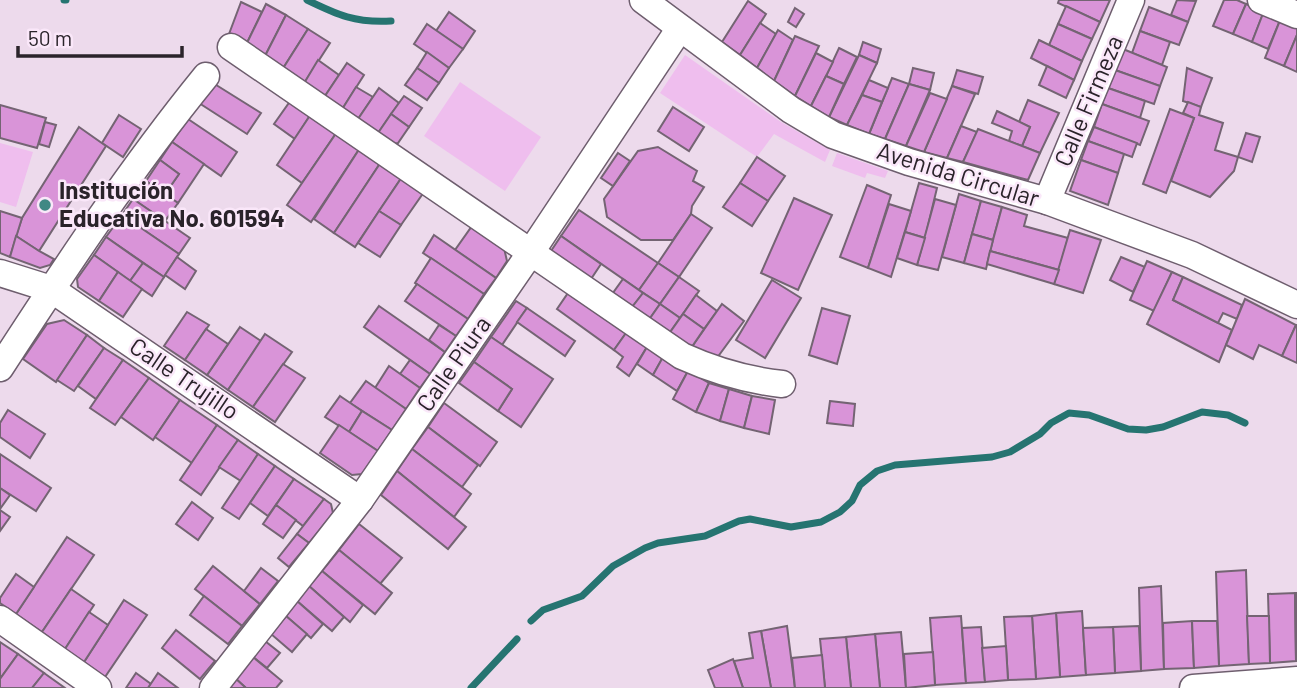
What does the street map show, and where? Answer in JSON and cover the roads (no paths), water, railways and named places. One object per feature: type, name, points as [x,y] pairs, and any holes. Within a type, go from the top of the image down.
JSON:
[{"type":"street","name":"Avenida Circular","points":[[643,0],[791,110],[833,135],[909,162],[1047,201],[1192,256],[1297,305]]},
{"type":"street","name":"Calle Firmeza","points":[[1047,201],[1131,0]]},
{"type":"street","points":[[1261,0],[1297,15]]},
{"type":"street","name":"Calle Piura","points":[[212,688],[360,500],[531,252],[680,28]]},
{"type":"street","points":[[231,47],[681,356],[711,370],[748,380],[782,384]]},
{"type":"street","points":[[0,368],[159,132],[206,76]]},
{"type":"street","name":"Calle Trujillo","points":[[0,272],[51,289],[360,500]]},
{"type":"street","points":[[0,619],[98,688]]},
{"type":"street","points":[[1193,688],[1297,680]]},
{"type":"waterway","points":[[307,0],[347,17],[367,21],[391,21]]},
{"type":"waterway","points":[[531,621],[543,610],[582,596],[613,566],[645,548],[658,543],[705,536],[750,519],[791,527],[821,522],[840,512],[852,501],[860,485],[877,471],[895,465],[992,457],[1010,452],[1069,413],[1089,415],[1128,429],[1163,427],[1202,412],[1228,415],[1245,423]]},
{"type":"waterway","points":[[471,688],[517,639]]},
{"type":"place","name":"Institución Educativa No. 601594","points":[[45,205]]}]
